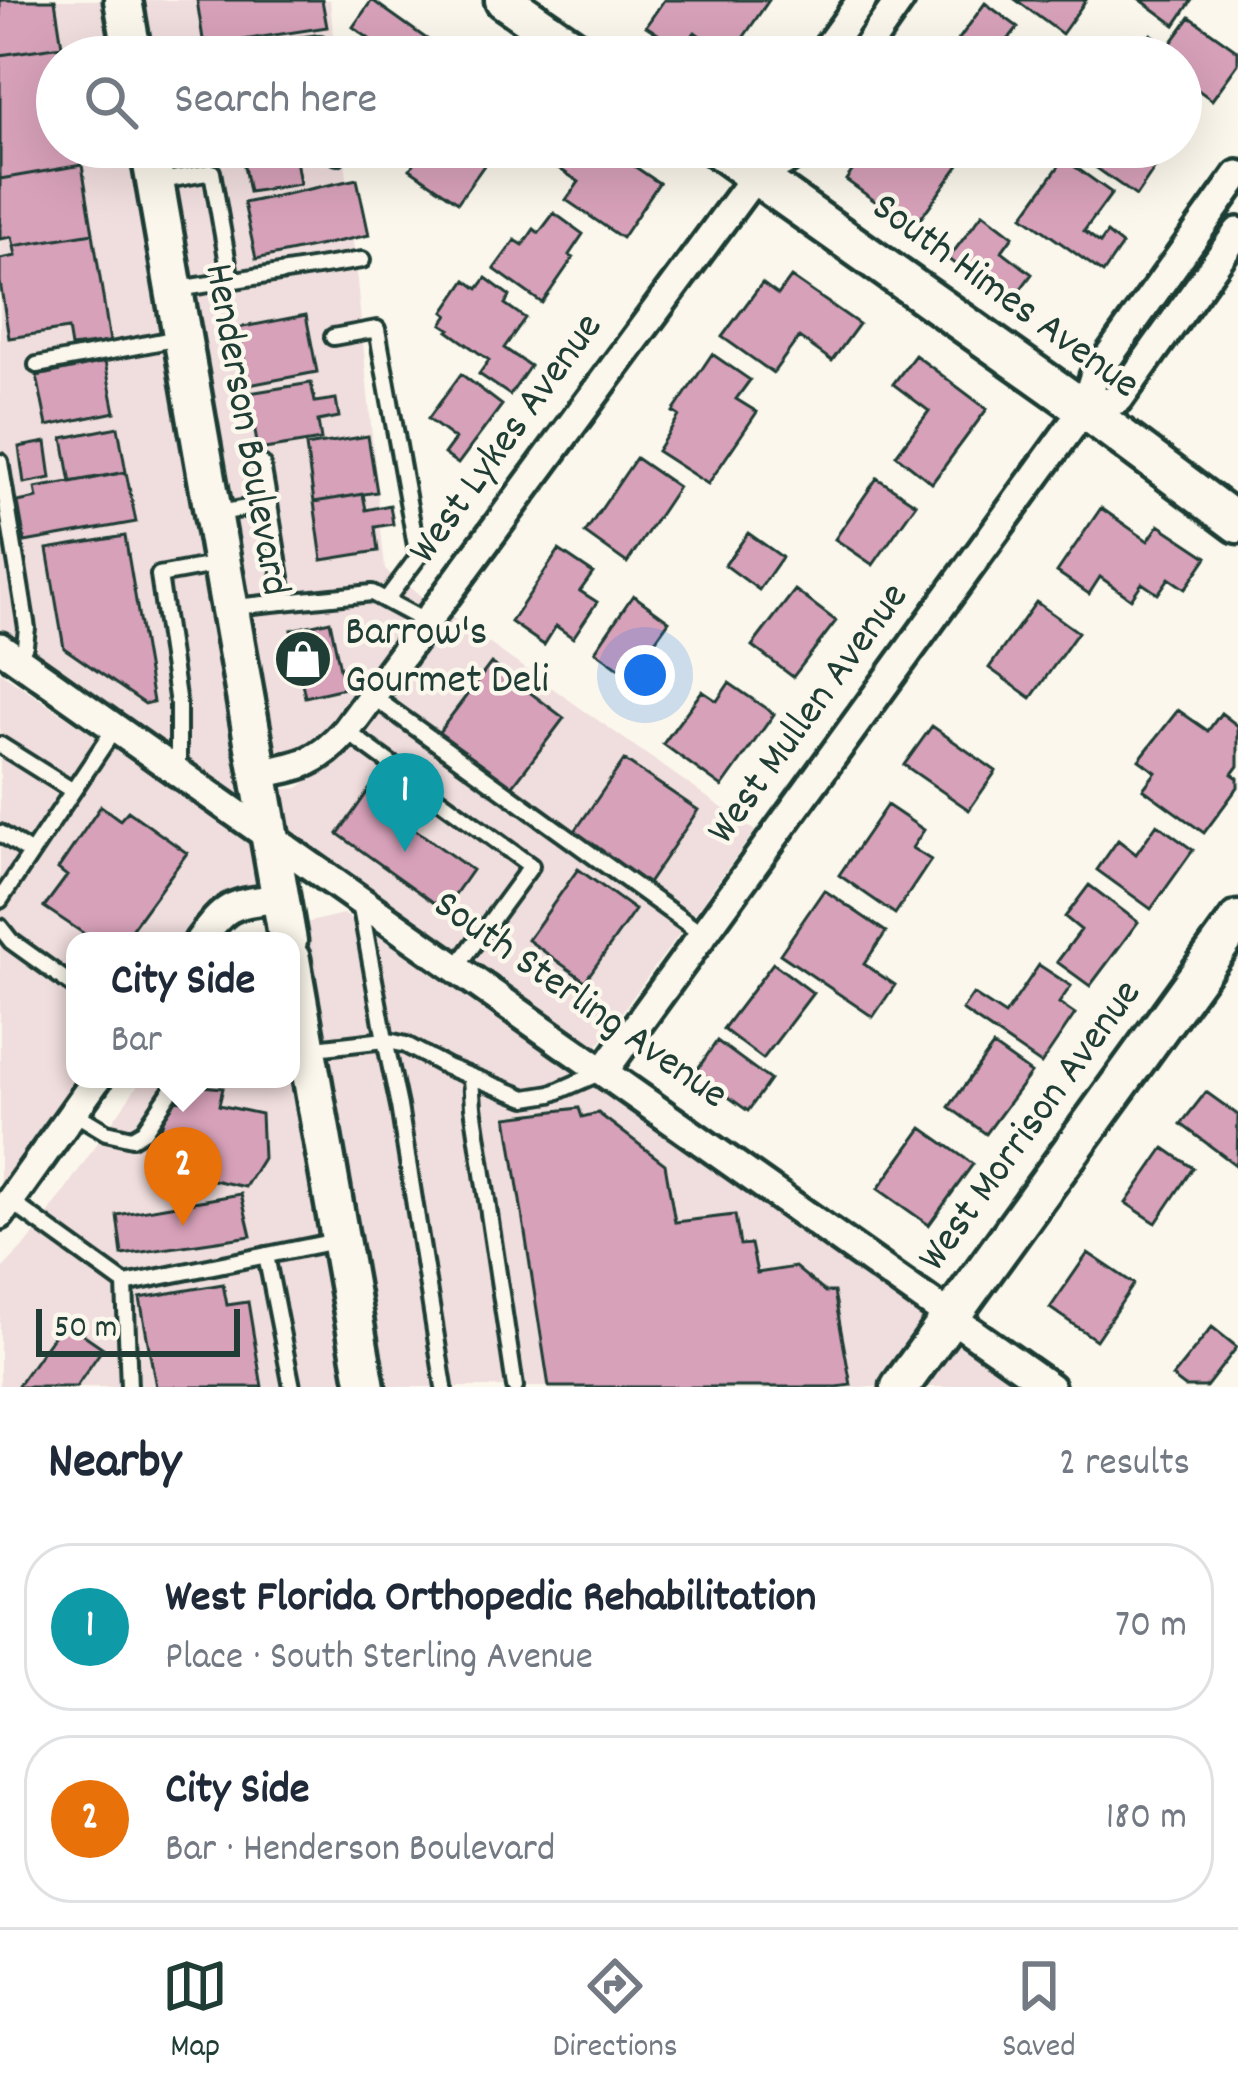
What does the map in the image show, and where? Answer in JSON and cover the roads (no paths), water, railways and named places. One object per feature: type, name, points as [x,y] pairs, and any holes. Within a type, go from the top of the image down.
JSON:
[{"type":"street","points":[[123,0],[129,36]]},
{"type":"street","points":[[504,0],[556,36]]},
{"type":"street","points":[[836,36],[862,0]]},
{"type":"street","points":[[875,36],[900,0]]},
{"type":"street","name":"Henderson Boulevard","points":[[153,168],[286,932]]},
{"type":"street","name":"West Lykes Avenue","points":[[258,774],[320,758],[346,730],[753,168]]},
{"type":"street","name":"South Himes Avenue","points":[[767,168],[1238,524]]},
{"type":"street","name":"West Mullen Avenue","points":[[604,1071],[1084,409],[1094,376],[1238,175]]},
{"type":"street","name":"West Mullen Avenue","points":[[1084,409],[1119,399],[1238,232]]},
{"type":"street","name":"South Sterling Avenue","points":[[9,653],[1050,1387]]},
{"type":"street","points":[[206,932],[231,906],[280,898]]},
{"type":"street","name":"West Morrison Avenue","points":[[900,1387],[1238,920]]},
{"type":"street","points":[[300,1013],[366,1387]]},
{"type":"street","points":[[5,1208],[90,1088]]},
{"type":"lane","points":[[178,168],[212,172],[231,281]]},
{"type":"lane","points":[[174,290],[362,260]]},
{"type":"lane","points":[[333,337],[377,329],[418,557],[386,600]]},
{"type":"lane","points":[[37,365],[182,338]]},
{"type":"lane","points":[[0,461],[7,551],[27,628],[25,645],[9,653]]},
{"type":"lane","points":[[262,464],[285,602]]},
{"type":"lane","points":[[214,514],[269,504]]},
{"type":"lane","points":[[178,771],[178,704],[159,575],[222,563]]},
{"type":"lane","points":[[230,608],[372,593],[420,630]]},
{"type":"lane","points":[[372,696],[703,935]]},
{"type":"lane","points":[[0,900],[115,728]]},
{"type":"lane","points":[[346,730],[531,866],[457,967]]},
{"type":"lane","points":[[0,745],[73,791]]},
{"type":"lane","points":[[0,833],[31,853]]},
{"type":"lane","points":[[359,899],[399,1106],[444,1387]]},
{"type":"lane","points":[[0,927],[11,941],[66,981]]},
{"type":"lane","points":[[308,1049],[385,1040],[526,1098],[550,1094],[604,1071]]},
{"type":"lane","points":[[471,1078],[515,1387]]},
{"type":"lane","points":[[73,1112],[106,1132],[132,1138],[144,1131],[173,1088]]},
{"type":"lane","points":[[5,1208],[125,1284],[341,1240]]},
{"type":"lane","points":[[266,1255],[292,1387]]},
{"type":"lane","points":[[125,1284],[129,1387]]},
{"type":"place","name":"Barrow's Gourmet Deli","points":[[303,659]]},
{"type":"place","name":"West Florida Orthopedic Rehabilitation","points":[[405,852]]},
{"type":"place","name":"City Side","points":[[183,1226]]}]
